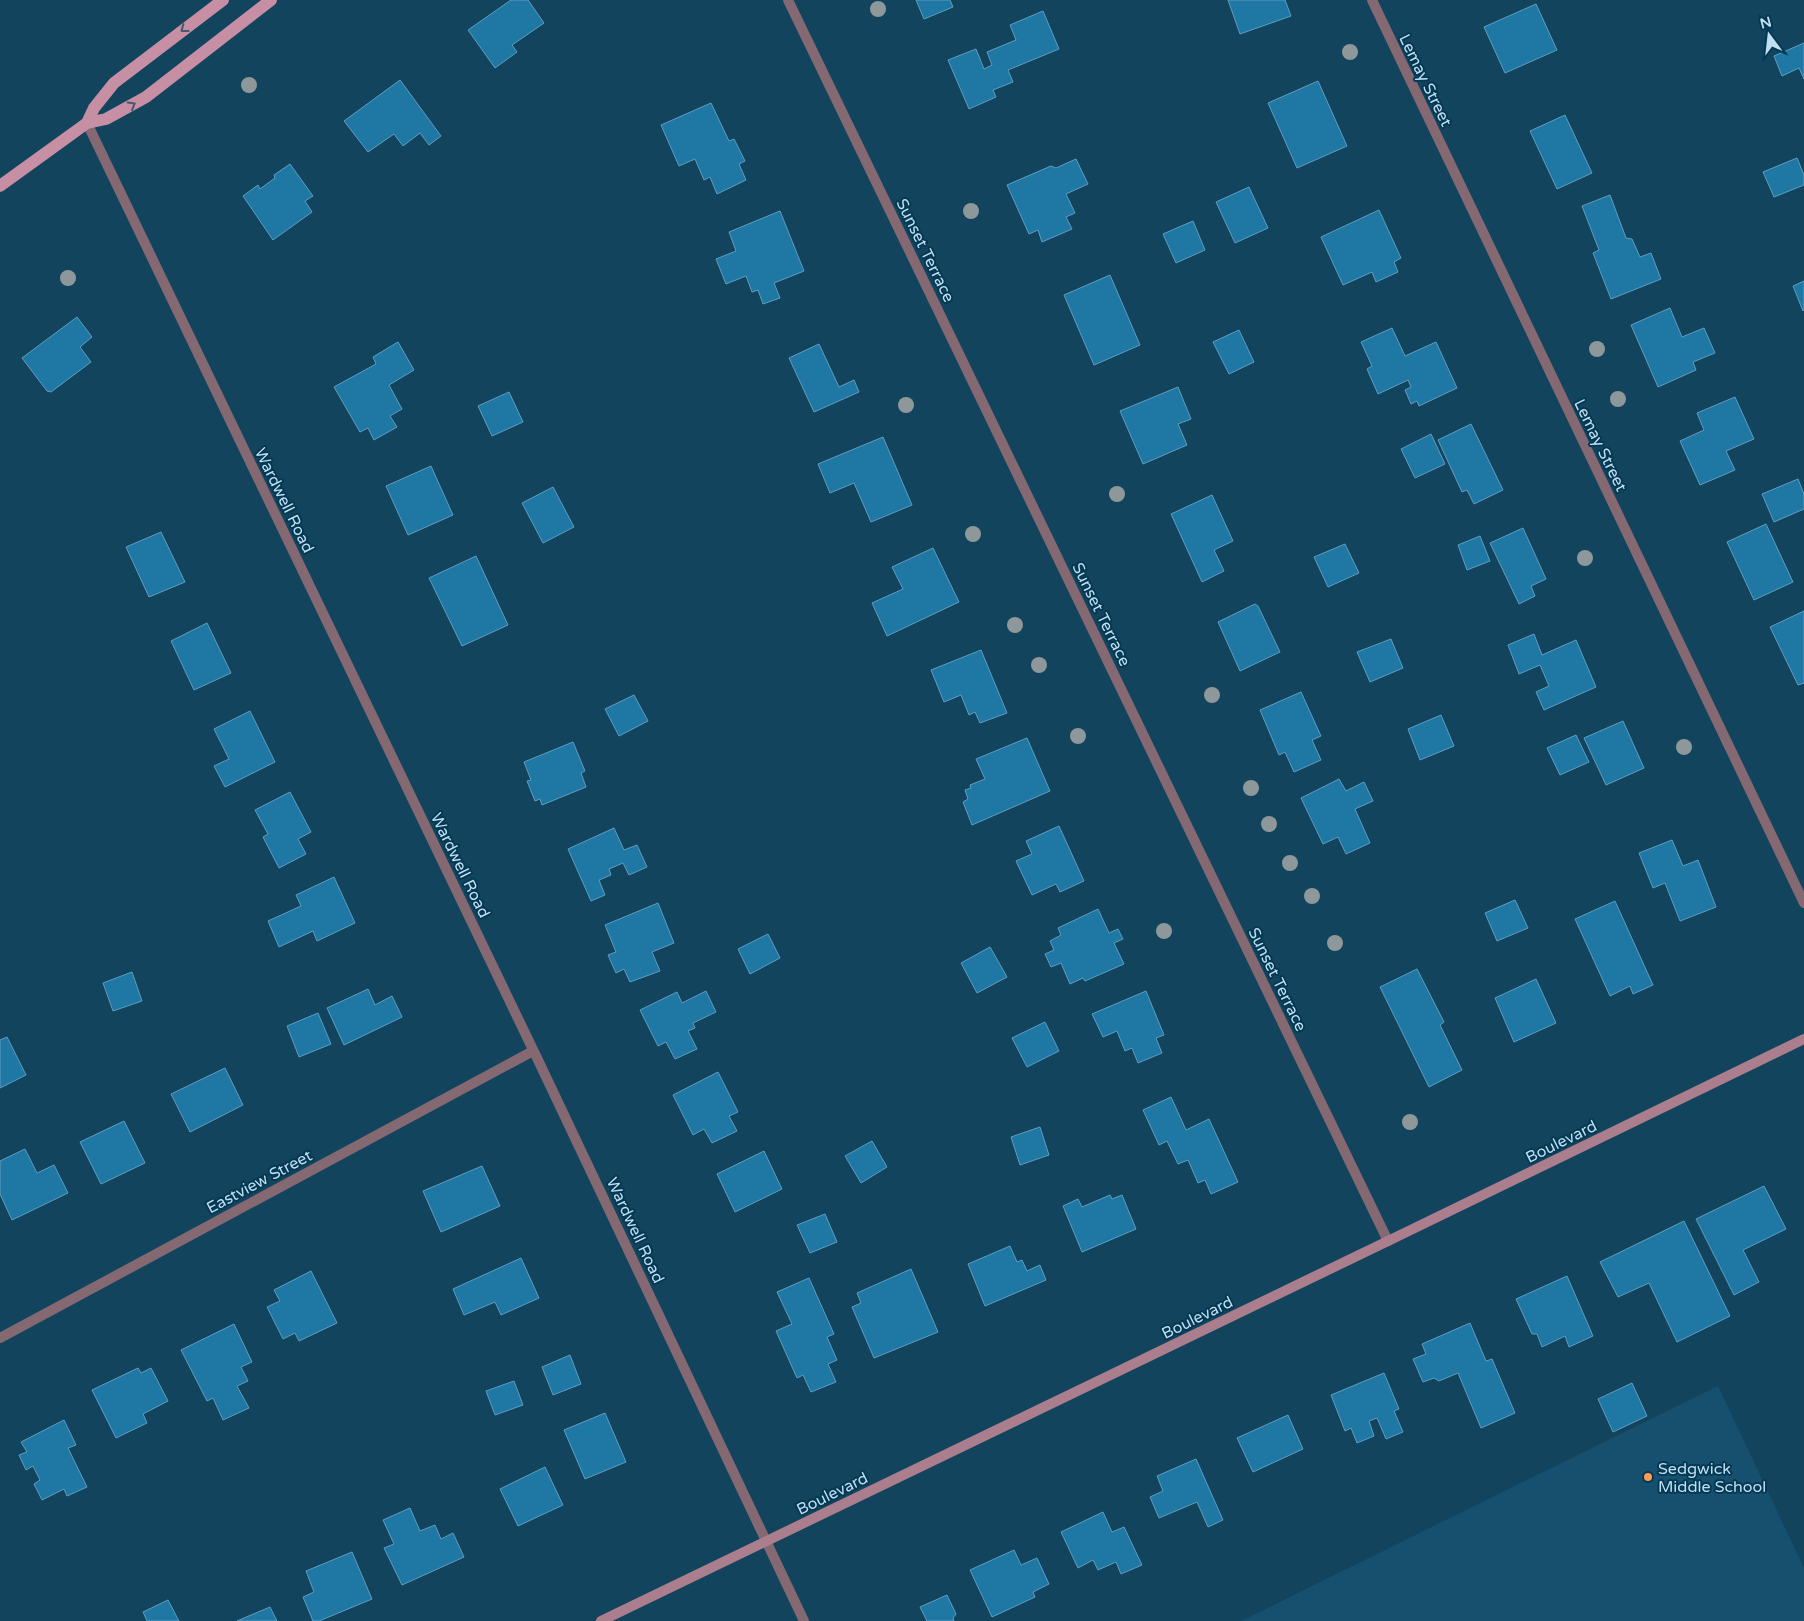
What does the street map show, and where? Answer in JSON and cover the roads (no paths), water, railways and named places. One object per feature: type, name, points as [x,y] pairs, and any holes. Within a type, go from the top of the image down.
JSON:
[{"type":"main road","points":[[87,124],[94,108],[114,83],[223,0]]},
{"type":"main road","points":[[0,186],[87,124],[106,119],[146,97],[271,0]]},
{"type":"main road","name":"Boulevard","points":[[601,1621],[1388,1242],[1804,1039]]},
{"type":"street","name":"Sunset Terrace","points":[[788,0],[1388,1242]]},
{"type":"street","name":"Lemay Street","points":[[1372,0],[1804,902]]},
{"type":"street","name":"Wardwell Road","points":[[87,124],[533,1050],[804,1621]]},
{"type":"street","name":"Eastview Street","points":[[0,1338],[533,1050]]},
{"type":"place","name":"Sedgwick Middle School","points":[[1648,1477]]}]
